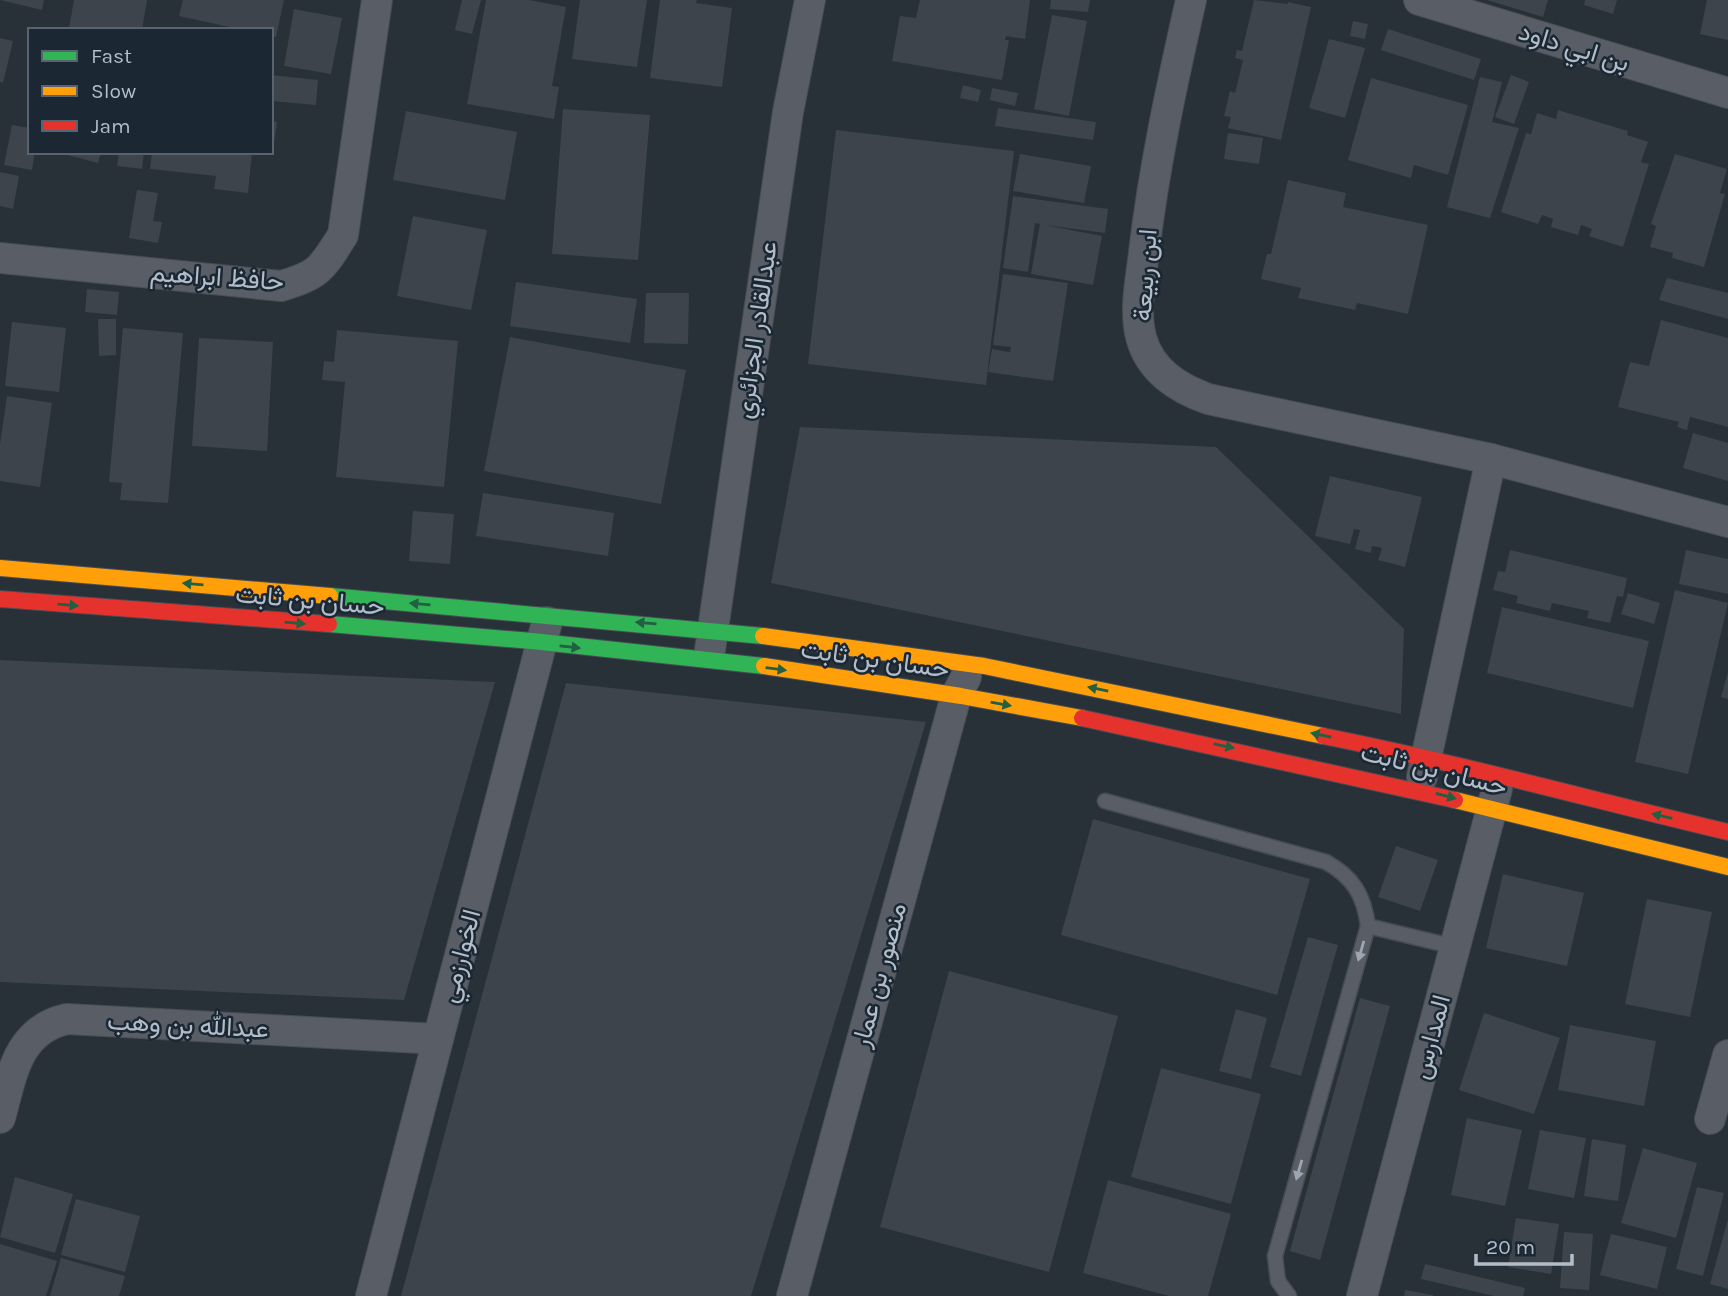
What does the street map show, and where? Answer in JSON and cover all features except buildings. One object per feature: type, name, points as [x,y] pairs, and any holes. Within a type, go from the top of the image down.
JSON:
[{"type":"street","name":"حافظ ابراهيم","points":[[0,258],[281,286],[310,278],[324,265],[343,235],[377,0]]},
{"type":"street","name":"عبدالقادر الجزائري","points":[[708,661],[788,112],[810,0]]},
{"type":"street","name":"ابن ربيعة","points":[[1191,0],[1154,170],[1138,309],[1141,338],[1157,368],[1180,388],[1208,399],[1491,459],[1728,522]]},
{"type":"street","name":"بن ابي داود","points":[[1419,0],[1728,93]]},
{"type":"street","points":[[1419,789],[1491,459]]},
{"type":"street","name":"حسان بن ثابت","points":[[0,568],[545,629],[708,661],[956,695],[1107,722],[1419,789],[1728,867]]},
{"type":"street","name":"حسان بن ثابت","points":[[0,599],[545,629],[714,629],[984,666],[1428,757],[1500,778],[1728,832]]},
{"type":"street","name":"الخوارزمي","points":[[372,1296],[545,629]]},
{"type":"street","name":"منصور بن عمار","points":[[792,1296],[956,695],[961,682],[971,672],[984,666]]},
{"type":"street","name":"المدارس","points":[[1362,1296],[1500,778]]},
{"type":"street","name":"عبدالله بن وهب","points":[[0,1118],[17,1058],[26,1042],[39,1030],[67,1019],[438,1039]]},
{"type":"street","points":[[1710,1119],[1728,1055]]},
{"type":"lane","points":[[1105,801],[1326,862],[1343,872],[1357,887],[1366,906],[1368,926],[1275,1255],[1278,1281],[1289,1296]]},
{"type":"lane","points":[[1368,926],[1455,947]]},
{"type":"traffic: fast","points":[[330,596],[763,636]]},
{"type":"traffic: fast","points":[[329,624],[532,641],[764,666]]},
{"type":"traffic: slow","points":[[0,568],[330,596]]},
{"type":"traffic: slow","points":[[763,636],[984,666],[1323,736]]},
{"type":"traffic: slow","points":[[764,666],[961,696],[1082,718]]},
{"type":"traffic: slow","points":[[1455,800],[1728,867]]},
{"type":"traffic: jam","points":[[0,599],[329,624]]},
{"type":"traffic: jam","points":[[1082,718],[1455,800]]},
{"type":"traffic: jam","points":[[1323,736],[1728,832]]}]
